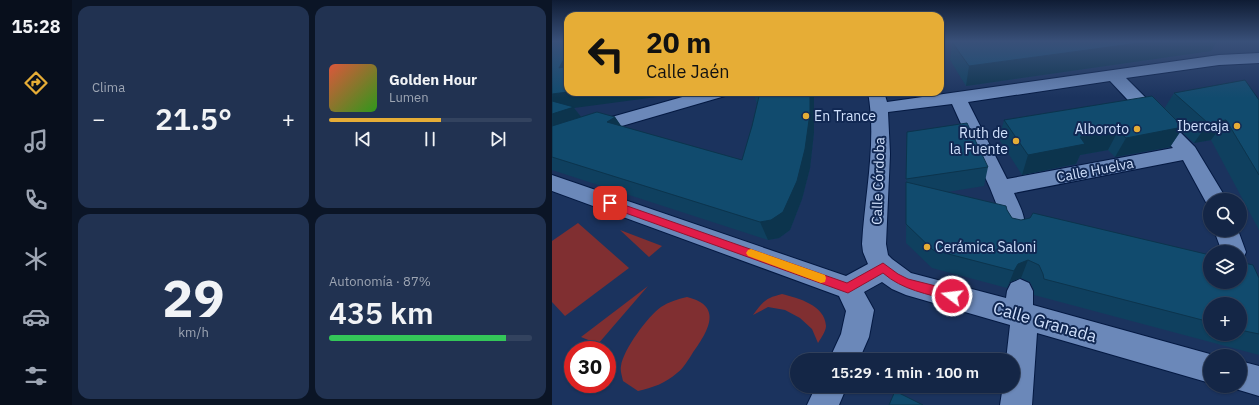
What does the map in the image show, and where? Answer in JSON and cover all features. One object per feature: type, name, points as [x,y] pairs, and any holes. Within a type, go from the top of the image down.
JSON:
[{"type":"street","points":[[877,100],[958,98],[1221,60]]},
{"type":"street","points":[[1114,75],[1188,152],[1212,193]]},
{"type":"street","points":[[552,143],[705,96]]},
{"type":"street","points":[[958,98],[1001,188],[1021,224]]},
{"type":"street","name":"Calle Córdoba","points":[[877,100],[880,142],[874,251],[883,268]]},
{"type":"street","name":"Calle Huelva","points":[[1001,188],[1188,152]]},
{"type":"street","points":[[552,183],[848,288],[860,310],[855,337],[847,353]]},
{"type":"street","points":[[848,288],[883,268]]},
{"type":"street","name":"Calle Granada","points":[[883,268],[906,283],[1021,307],[1203,366]]},
{"type":"street","points":[[1016,405],[1021,307]]},
{"type":"street","points":[[1247,378],[1259,381]]},
{"type":"street","points":[[823,405],[829,393]]},
{"type":"shaded area","points":[[578,223],[629,268],[565,316],[552,302],[552,241]]},
{"type":"shaded area","points":[[620,230],[662,246],[649,257]]},
{"type":"shaded area","points":[[648,286],[601,341],[591,341],[581,337]]},
{"type":"shaded area","points":[[782,294],[803,300],[821,313],[826,328],[818,343],[812,329],[800,318],[785,310],[768,307],[753,315],[765,301]]},
{"type":"shaded area","points":[[687,297],[699,301],[706,307],[709,313],[709,321],[703,338],[685,364],[673,377],[654,387],[638,391],[623,381],[621,368],[626,351],[637,334],[656,311],[670,302]]},
{"type":"building","points":[[552,60],[564,60],[559,68],[564,67],[564,92],[552,94]]},
{"type":"building","points":[[965,60],[1014,60],[969,66]]},
{"type":"building","points":[[1245,80],[1259,100],[1259,175],[1226,120],[1208,123],[1174,93]]},
{"type":"building","points":[[759,96],[810,96],[810,113],[805,149],[797,181],[783,212],[771,220],[760,222],[552,157],[552,126],[597,112],[615,117],[607,122],[742,160]]},
{"type":"building","points":[[1152,96],[1183,127],[1126,138],[1118,131],[1080,137],[1085,144],[1028,155],[1004,120]]},
{"type":"building","points":[[552,101],[574,107],[552,114]]},
{"type":"building","points":[[967,123],[988,167],[906,179],[907,132]]},
{"type":"building","points":[[906,182],[1006,206],[1012,218],[1021,220],[1030,218],[1033,213],[1203,253],[1203,289],[1247,289],[1247,264],[1253,265],[1259,278],[1259,334],[1247,331],[1247,297],[1203,297],[1203,320],[1044,279],[1039,265],[1028,260],[1018,264],[1014,271],[933,250],[906,224]]},
{"type":"building","points":[[894,393],[899,393],[923,405],[889,405]]},
{"type":"slow traffic","points":[[751,253],[821,278]]},
{"type":"place","name":"En Trance","points":[[806,116]]},
{"type":"place","name":"Ibercaja","points":[[1237,126]]},
{"type":"place","name":"Alboroto","points":[[1137,129]]},
{"type":"place","name":"Ruth de la Fuente","points":[[1016,141]]},
{"type":"place","name":"Cerámica Saloni","points":[[927,247]]},
{"type":"route","points":[[610,203],[848,288],[883,268],[906,283],[952,296]]}]
